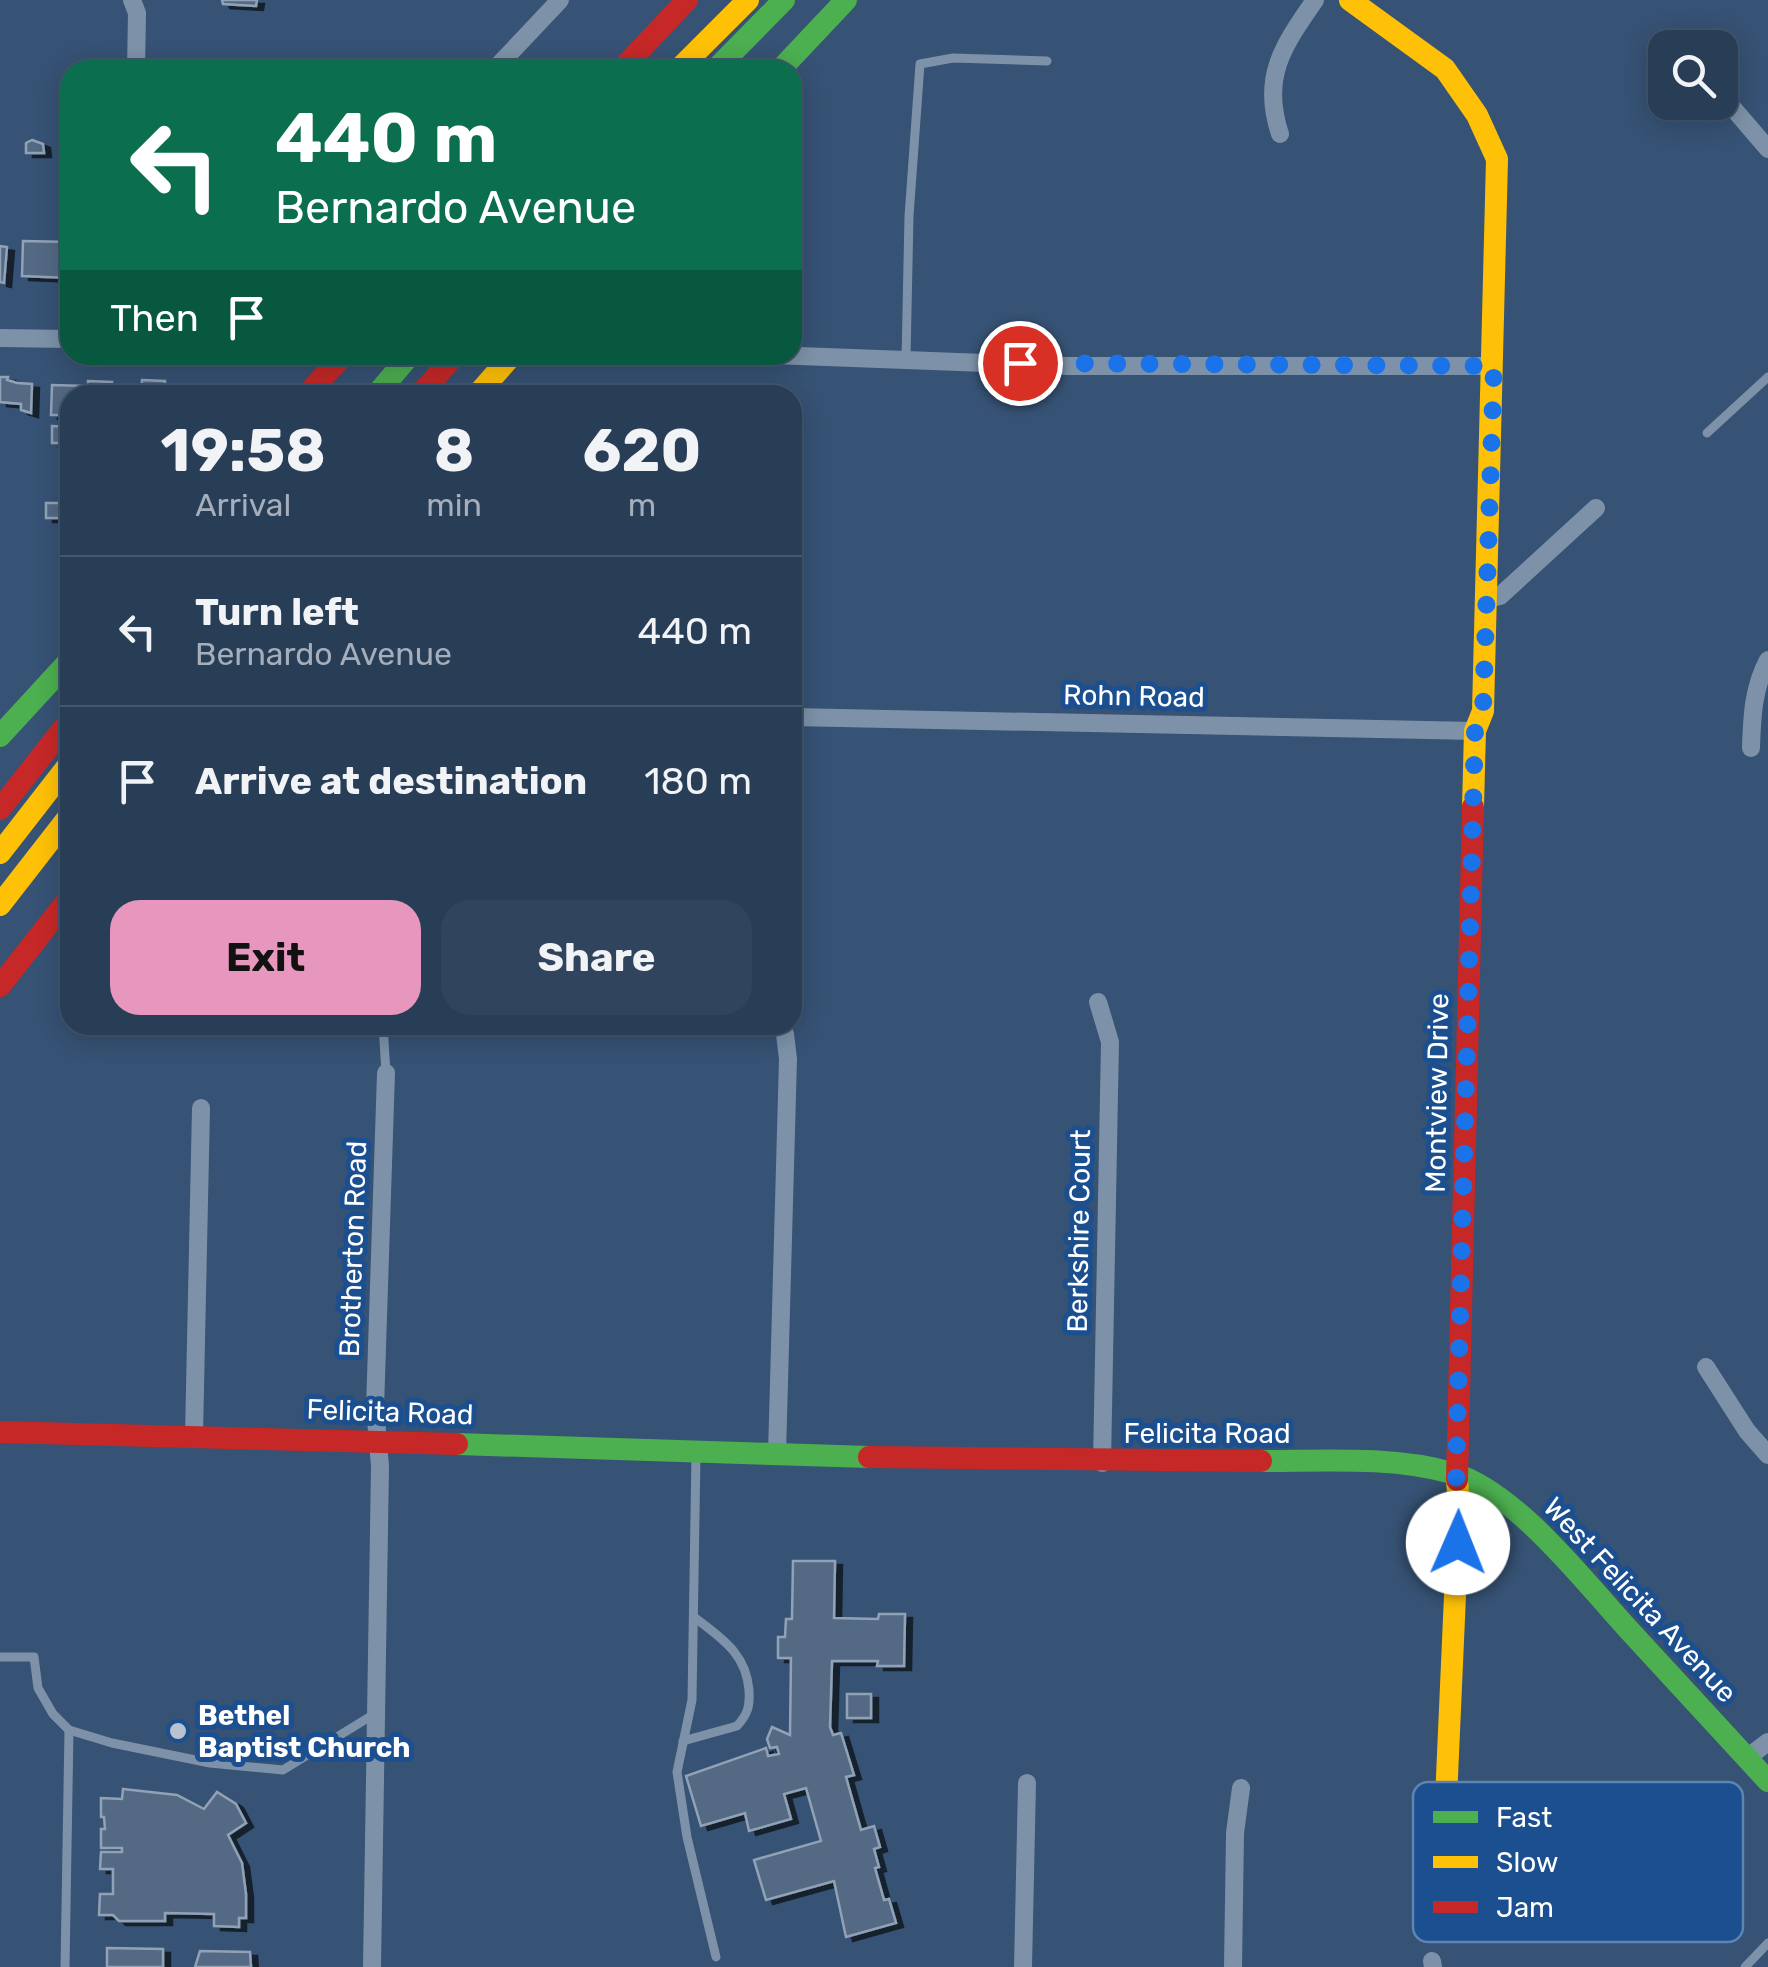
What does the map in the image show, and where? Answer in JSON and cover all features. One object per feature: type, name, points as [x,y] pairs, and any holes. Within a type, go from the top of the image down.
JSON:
[{"type":"main road","points":[[630,60],[687,0]]},
{"type":"main road","points":[[688,60],[748,0]]},
{"type":"main road","points":[[725,60],[784,0]]},
{"type":"main road","points":[[789,60],[846,0]]},
{"type":"main road","name":"Montview Drive","points":[[1350,0],[1445,70],[1476,115],[1497,159],[1483,711],[1475,731],[1456,1474],[1460,1505],[1447,1782]]},
{"type":"main road","points":[[316,385],[334,365]]},
{"type":"main road","points":[[337,385],[353,365]]},
{"type":"main road","points":[[384,385],[402,365]]},
{"type":"main road","points":[[429,385],[446,365]]},
{"type":"main road","points":[[486,385],[503,365]]},
{"type":"main road","points":[[0,736],[60,671]]},
{"type":"main road","points":[[0,809],[60,733]]},
{"type":"main road","points":[[0,853],[60,776]]},
{"type":"main road","points":[[0,906],[60,828]]},
{"type":"main road","points":[[0,986],[60,910]]},
{"type":"main road","name":"Felicita Road","points":[[0,1432],[1102,1463],[1274,1462],[1456,1474]]},
{"type":"main road","name":"West Felicita Avenue","points":[[1456,1474],[1542,1534],[1768,1781]]},
{"type":"street","points":[[132,0],[137,13],[136,60]]},
{"type":"street","points":[[503,60],[560,0]]},
{"type":"street","points":[[1280,134],[1273,114],[1271,88],[1276,65],[1315,0]]},
{"type":"street","points":[[1738,114],[1768,148]]},
{"type":"street","points":[[0,338],[60,339]]},
{"type":"street","points":[[802,356],[1068,366],[1494,366]]},
{"type":"street","points":[[1487,598],[1500,596],[1596,508]]},
{"type":"street","points":[[1751,748],[1752,713],[1760,674],[1768,660]]},
{"type":"street","name":"Rohn Road","points":[[802,717],[1475,731]]},
{"type":"street","name":"Berkshire Court","points":[[1098,1002],[1110,1042],[1102,1463]]},
{"type":"street","points":[[777,1454],[788,1058],[785,1035]]},
{"type":"street","name":"Brotherton Road","points":[[372,1967],[378,1442],[375,1408],[386,1073]]},
{"type":"street","points":[[194,1435],[202,1108]]},
{"type":"street","points":[[1706,1366],[1747,1431],[1768,1456]]},
{"type":"street","points":[[1747,1758],[1768,1742]]},
{"type":"street","points":[[1023,1967],[1027,1783]]},
{"type":"street","points":[[1233,1967],[1235,1833],[1241,1788]]},
{"type":"lane","points":[[906,359],[909,216],[920,64],[953,58],[1047,62]]},
{"type":"lane","points":[[1707,433],[1768,377]]},
{"type":"lane","points":[[384,1035],[386,1073]]},
{"type":"lane","points":[[696,1451],[692,1700],[677,1772],[679,1797],[716,1957]]},
{"type":"lane","points":[[683,1741],[738,1726],[749,1709],[748,1682],[736,1653],[729,1643],[694,1618]]},
{"type":"lane","points":[[0,1656],[34,1657],[38,1688],[53,1714],[69,1730],[161,1754],[283,1770],[376,1713]]},
{"type":"lane","points":[[65,1967],[69,1730]]},
{"type":"lane","points":[[1745,1967],[1768,1943]]},
{"type":"building","points":[[222,0],[257,0],[256,6],[223,4]]},
{"type":"building","points":[[32,140],[43,144],[44,153],[26,153],[26,143]]},
{"type":"building","points":[[23,241],[60,242],[60,278],[22,276]]},
{"type":"building","points":[[0,246],[7,247],[4,283],[0,282]]},
{"type":"building","points":[[0,377],[32,384],[31,413],[21,410],[21,404],[0,402]]},
{"type":"building","points":[[142,380],[165,381],[165,385],[142,385]]},
{"type":"building","points":[[88,381],[112,382],[112,385],[88,385]]},
{"type":"building","points":[[52,385],[60,385],[60,415],[51,415]]},
{"type":"building","points":[[52,426],[60,426],[60,443],[52,443]]},
{"type":"building","points":[[46,503],[60,503],[60,518],[46,518]]},
{"type":"building","points":[[793,1561],[835,1561],[834,1618],[878,1619],[879,1614],[905,1614],[904,1666],[877,1666],[878,1661],[832,1661],[830,1727],[833,1735],[841,1733],[854,1775],[846,1777],[861,1830],[874,1826],[880,1847],[874,1849],[879,1867],[875,1868],[884,1900],[889,1899],[896,1923],[846,1937],[834,1881],[766,1900],[754,1860],[821,1841],[806,1788],[784,1794],[791,1819],[749,1831],[745,1813],[701,1826],[686,1776],[766,1748],[768,1756],[779,1754],[777,1747],[770,1748],[767,1739],[772,1727],[790,1735],[791,1658],[778,1658],[778,1637],[785,1637],[786,1619],[792,1619]]},
{"type":"building","points":[[847,1694],[871,1694],[871,1718],[847,1718]]},
{"type":"building","points":[[123,1789],[177,1795],[204,1809],[217,1792],[236,1804],[246,1823],[228,1835],[242,1863],[246,1894],[246,1918],[239,1918],[239,1927],[214,1926],[214,1914],[165,1913],[165,1921],[119,1921],[113,1915],[99,1915],[100,1894],[113,1894],[113,1869],[100,1869],[101,1852],[122,1852],[122,1848],[101,1848],[101,1829],[105,1829],[101,1798],[122,1799]]},
{"type":"building","points":[[107,1948],[163,1949],[163,1967],[107,1967]]},
{"type":"building","points":[[200,1951],[250,1952],[251,1967],[195,1967]]},
{"type":"traffic: fast","points":[[725,60],[784,0]]},
{"type":"traffic: fast","points":[[789,60],[846,0]]},
{"type":"traffic: fast","points":[[384,385],[402,365]]},
{"type":"traffic: fast","points":[[0,736],[60,671]]},
{"type":"traffic: fast","points":[[457,1444],[869,1457]]},
{"type":"traffic: fast","points":[[1261,1461],[1406,1464],[1452,1473],[1500,1498],[1547,1540],[1768,1781]]},
{"type":"traffic: slow","points":[[688,60],[748,0]]},
{"type":"traffic: slow","points":[[1350,0],[1445,69],[1477,115],[1497,159],[1483,711],[1475,731],[1473,807]]},
{"type":"traffic: slow","points":[[486,385],[503,365]]},
{"type":"traffic: slow","points":[[0,853],[60,776]]},
{"type":"traffic: slow","points":[[0,905],[60,828]]},
{"type":"traffic: slow","points":[[1447,1782],[1457,1480]]},
{"type":"traffic: jam","points":[[630,60],[687,0]]},
{"type":"traffic: jam","points":[[316,385],[334,365]]},
{"type":"traffic: jam","points":[[429,385],[446,365]]},
{"type":"traffic: jam","points":[[0,809],[60,733]]},
{"type":"traffic: jam","points":[[1457,1480],[1473,807]]},
{"type":"traffic: jam","points":[[0,986],[60,910]]},
{"type":"traffic: jam","points":[[0,1432],[457,1444]]},
{"type":"traffic: jam","points":[[869,1457],[1261,1461]]},
{"type":"place","name":"Bethel Baptist Church","points":[[178,1731]]},
{"type":"route","points":[[1020,363],[1494,366],[1483,711],[1475,731],[1456,1474],[1460,1505],[1458,1543]]}]
